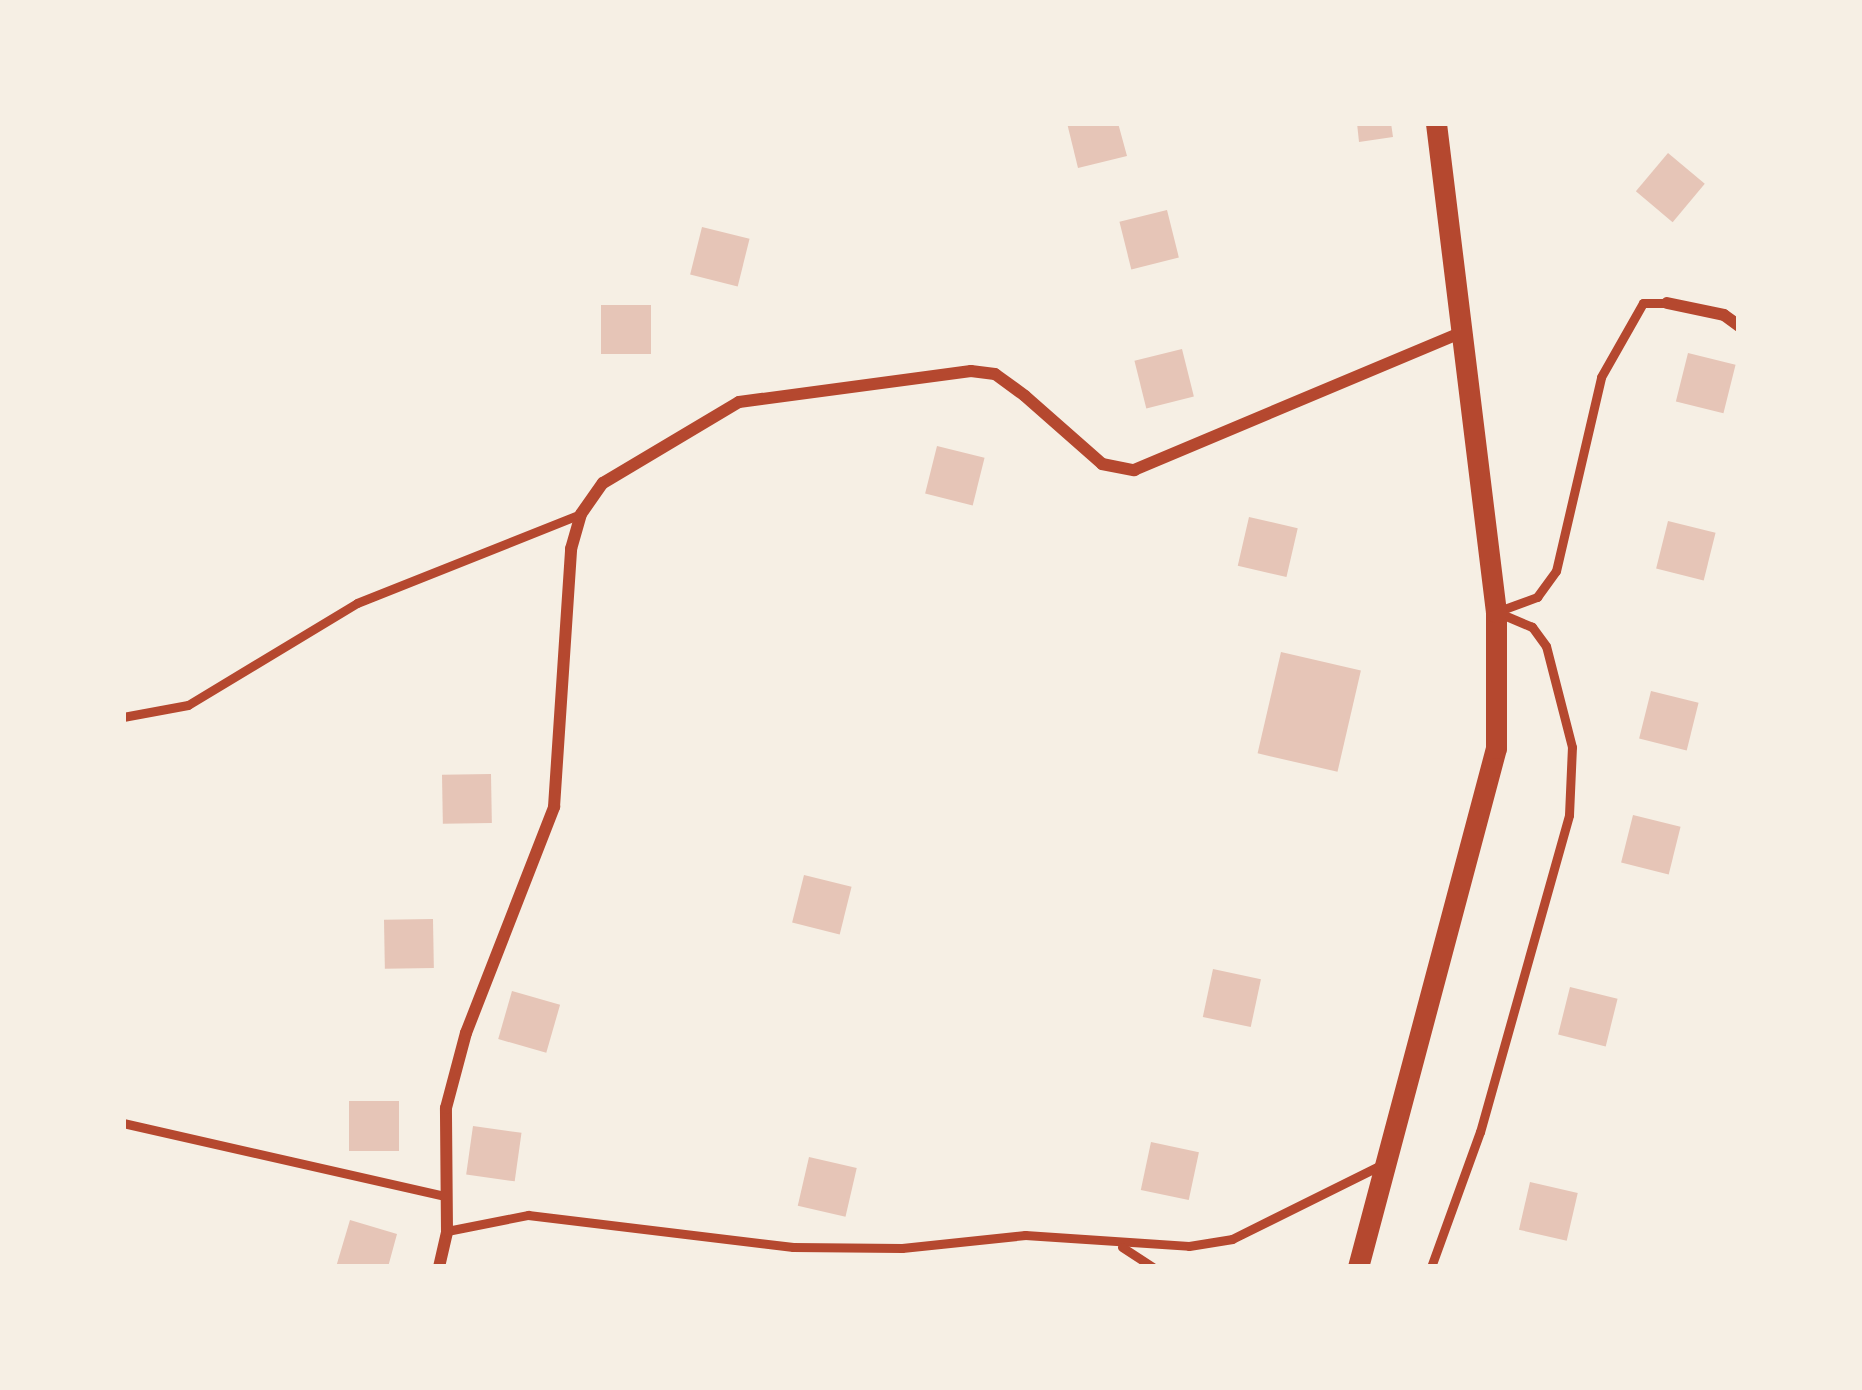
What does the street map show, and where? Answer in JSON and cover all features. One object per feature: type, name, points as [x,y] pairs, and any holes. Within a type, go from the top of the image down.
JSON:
[{"type":"street","points":[[1358,1267],[1487,800],[1496,748],[1496,612],[1436,123]]},
{"type":"street","points":[[1667,303],[1739,326]]},
{"type":"street","points":[[439,1267],[447,1231],[441,1196],[446,1108],[466,1034],[554,807],[571,549],[581,514],[603,483],[739,402],[874,381],[995,374],[1102,464],[1134,470],[1463,332]]},
{"type":"lane","points":[[1496,612],[1537,597],[1556,572],[1601,377],[1643,303],[1667,303]]},
{"type":"lane","points":[[123,717],[188,705],[357,603],[581,514]]},
{"type":"lane","points":[[1432,1267],[1480,1132],[1569,815],[1572,747],[1546,646],[1532,627],[1496,612]]},
{"type":"lane","points":[[123,1123],[441,1196]]},
{"type":"lane","points":[[447,1231],[528,1215],[793,1247],[902,1248],[1025,1234],[1119,1246],[1232,1239],[1383,1164]]},
{"type":"lane","points":[[1119,1246],[1153,1267]]},
{"type":"building","points":[[1067,123],[1118,123],[1127,156],[1078,168]]},
{"type":"building","points":[[1357,123],[1391,123],[1393,137],[1359,142]]},
{"type":"building","points":[[1668,153],[1705,184],[1673,222],[1636,191]]},
{"type":"building","points":[[1167,210],[1179,258],[1131,269],[1119,222]]},
{"type":"building","points":[[702,227],[750,239],[738,286],[690,275]]},
{"type":"building","points":[[601,305],[651,305],[651,354],[601,354]]},
{"type":"building","points":[[1182,349],[1194,397],[1146,408],[1134,361]]},
{"type":"building","points":[[1688,353],[1736,365],[1723,413],[1676,402]]},
{"type":"building","points":[[937,446],[985,458],[973,505],[925,494]]},
{"type":"building","points":[[1249,517],[1298,528],[1286,577],[1238,566]]},
{"type":"building","points":[[1668,521],[1716,533],[1704,580],[1656,569]]},
{"type":"building","points":[[1281,652],[1361,670],[1338,772],[1258,753]]},
{"type":"building","points":[[1651,691],[1699,703],[1687,750],[1639,739]]},
{"type":"building","points":[[491,774],[492,823],[443,824],[442,775]]},
{"type":"building","points":[[1633,815],[1681,827],[1669,874],[1621,863]]},
{"type":"building","points":[[804,875],[852,887],[840,934],[792,923]]},
{"type":"building","points":[[433,919],[434,968],[385,969],[384,920]]},
{"type":"building","points":[[1213,969],[1261,979],[1251,1027],[1203,1017]]},
{"type":"building","points":[[1570,987],[1618,999],[1606,1046],[1558,1035]]},
{"type":"building","points":[[512,991],[560,1005],[546,1053],[498,1039]]},
{"type":"building","points":[[349,1101],[399,1101],[399,1151],[349,1151]]},
{"type":"building","points":[[473,1126],[522,1133],[515,1181],[466,1175]]},
{"type":"building","points":[[1151,1142],[1199,1152],[1189,1200],[1141,1190]]},
{"type":"building","points":[[809,1157],[857,1168],[845,1217],[798,1206]]},
{"type":"building","points":[[1530,1182],[1578,1193],[1567,1241],[1519,1230]]},
{"type":"building","points":[[350,1220],[397,1234],[388,1267],[336,1267]]}]
